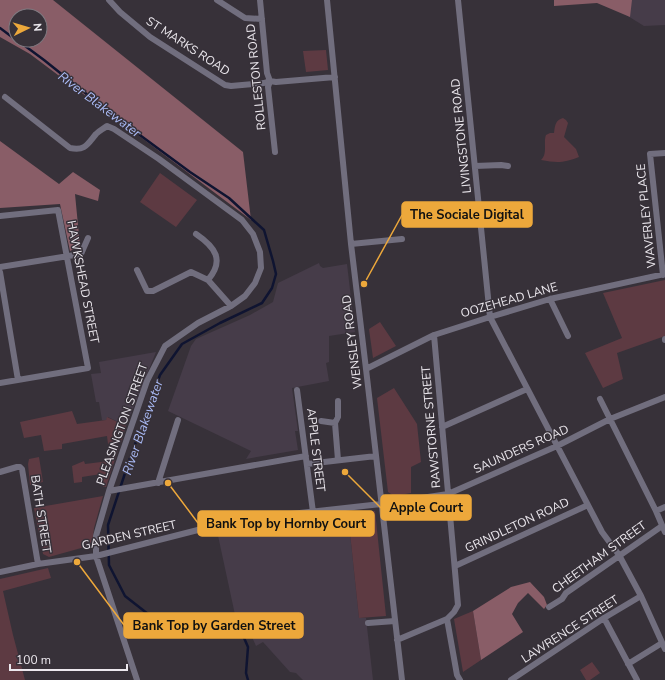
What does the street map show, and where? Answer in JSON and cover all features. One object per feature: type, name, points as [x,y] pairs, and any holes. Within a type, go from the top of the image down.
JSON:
[{"type":"street","name":"ST MARKS ROAD","points":[[109,0],[120,12],[150,37],[225,85],[231,86],[264,83],[270,81],[276,82],[335,77]]},
{"type":"street","points":[[217,0],[245,18],[262,19]]},
{"type":"street","name":"ROLLESTON ROAD","points":[[260,0],[267,73],[270,81],[268,87],[275,152]]},
{"type":"street","name":"WENSLEY ROAD","points":[[327,0],[350,244],[402,680]]},
{"type":"street","name":"LIVINGSTONE ROAD","points":[[458,0],[490,317]]},
{"type":"street","name":"PLEASINGTON STREET","points":[[5,97],[70,148],[77,150],[88,145],[97,133],[107,126],[114,128],[242,220],[253,234],[260,252],[261,268],[255,283],[245,296],[231,306],[198,323],[165,346],[147,381],[109,491],[96,536],[96,556],[137,680]]},
{"type":"street","name":"WAVERLEY PLACE","points":[[664,275],[650,154],[665,152]]},
{"type":"street","points":[[475,166],[508,166]]},
{"type":"street","name":"HAWKSHEAD STREET","points":[[0,216],[58,210],[88,368],[18,380]]},
{"type":"street","points":[[196,234],[206,241],[217,256],[217,265],[214,273],[208,280]]},
{"type":"street","points":[[0,267],[80,254],[88,238]]},
{"type":"street","points":[[350,244],[402,239]]},
{"type":"street","points":[[137,270],[147,291]]},
{"type":"street","points":[[0,272],[18,380],[0,383]]},
{"type":"street","points":[[141,296],[147,291],[153,291],[191,272],[208,280],[231,306]]},
{"type":"street","name":"OOZEHEAD LANE","points":[[366,369],[434,334],[550,298],[664,275]]},
{"type":"street","points":[[550,298],[568,336]]},
{"type":"street","points":[[490,317],[602,532],[619,555],[641,596],[664,646],[628,664]]},
{"type":"street","name":"RAWSTORNE STREET","points":[[434,334],[458,605],[447,619]]},
{"type":"street","points":[[442,427],[527,389]]},
{"type":"street","name":"APPLE STREET","points":[[297,390],[313,512]]},
{"type":"street","name":"SAUNDERS ROAD","points":[[381,504],[448,494],[557,446],[610,419],[665,397]]},
{"type":"street","points":[[600,399],[665,532]]},
{"type":"street","points":[[338,401],[338,417],[335,423],[338,460]]},
{"type":"street","points":[[158,483],[178,420]]},
{"type":"street","points":[[321,421],[335,423]]},
{"type":"street","points":[[109,491],[306,456]]},
{"type":"street","points":[[307,464],[376,456]]},
{"type":"street","name":"BATH STREET","points":[[0,472],[17,467],[22,469],[38,564]]},
{"type":"street","name":"GARDEN STREET","points":[[0,572],[38,564],[96,556],[237,520],[381,504]]},
{"type":"street","name":"GRINDLETON ROAD","points":[[455,566],[588,505]]},
{"type":"street","points":[[656,511],[665,507]]},
{"type":"street","name":"CHEETHAM STREET","points":[[550,607],[562,599],[566,593],[662,526]]},
{"type":"street","name":"LAWRENCE STREET","points":[[511,680],[604,618],[641,596]]},
{"type":"street","points":[[604,618],[637,680]]},
{"type":"street","points":[[397,640],[447,619],[457,675],[460,680]]},
{"type":"street","points":[[368,623],[395,621]]},
{"type":"shaded area","points":[[0,0],[53,0],[243,152],[251,220],[30,54],[19,48],[48,48],[48,8],[8,8],[8,42],[0,37]]},
{"type":"shaded area","points":[[554,0],[632,0],[630,17],[597,3],[554,6]]},
{"type":"shaded area","points":[[602,0],[665,0],[665,25],[644,26]]},
{"type":"shaded area","points":[[326,50],[328,70],[306,72],[303,51]]},
{"type":"shaded area","points":[[563,118],[568,123],[564,137],[576,149],[579,157],[560,162],[541,160],[545,151],[546,135],[554,133],[557,122]]},
{"type":"shaded area","points":[[0,141],[59,184],[73,172],[100,190],[98,201],[75,194],[80,246],[70,251],[60,204],[0,208]]},
{"type":"shaded area","points":[[160,173],[197,200],[176,227],[140,202]]},
{"type":"shaded area","points":[[319,263],[323,268],[347,264],[355,332],[329,336],[329,362],[326,363],[329,381],[292,388],[298,431],[295,431],[298,450],[246,459],[251,451],[168,411],[191,346],[196,339],[250,315],[273,302],[278,283]]},
{"type":"shaded area","points":[[665,280],[665,336],[617,353],[623,379],[603,388],[585,353],[622,338],[603,293]]},
{"type":"shaded area","points":[[380,322],[396,346],[373,358],[369,329]]},
{"type":"shaded area","points":[[156,352],[126,426],[108,417],[106,420],[102,420],[99,402],[96,402],[91,374],[101,373],[99,362]]},
{"type":"shaded area","points":[[394,388],[417,424],[421,462],[411,467],[411,493],[394,496],[388,492],[377,398]]},
{"type":"shaded area","points":[[72,411],[77,424],[106,420],[107,417],[126,426],[121,443],[108,444],[107,436],[62,444],[62,449],[44,451],[41,435],[24,438],[20,422]]},
{"type":"shaded area","points":[[114,447],[119,447],[106,487],[103,487],[101,474],[82,477],[82,482],[74,483],[72,466],[84,461],[85,464],[109,461],[109,452],[114,451]]},
{"type":"shaded area","points":[[39,457],[43,482],[30,485],[29,459]]},
{"type":"shaded area","points":[[103,496],[94,528],[92,545],[49,557],[43,554],[34,508]]},
{"type":"shaded area","points":[[375,511],[386,616],[359,618],[348,514]]},
{"type":"shaded area","points":[[348,514],[359,618],[366,618],[373,680],[303,680],[296,673],[290,672],[263,642],[256,646],[248,628],[237,624],[217,531],[237,526]]},
{"type":"shaded area","points":[[48,568],[51,578],[3,591],[25,680],[0,680],[0,579]]},
{"type":"shaded area","points":[[530,582],[544,597],[547,605],[544,609],[528,593],[518,603],[512,614],[523,632],[481,660],[473,611],[511,587]]},
{"type":"shaded area","points":[[473,611],[481,660],[463,672],[454,619]]},
{"type":"shaded area","points":[[592,662],[600,673],[590,680],[586,680],[580,670]]},
{"type":"waterway","name":"River Blakewater","points":[[0,28],[8,34]]},
{"type":"waterway","name":"River Blakewater","points":[[28,48],[114,116],[190,172],[229,198],[264,230],[276,274],[272,288],[262,303],[220,323],[182,344],[160,375],[108,525],[109,565],[125,596],[148,614],[189,618],[208,633],[241,631],[248,647],[246,673],[248,680]]},
{"type":"place","name":"The Sociale Digital","points":[[364,284]]},
{"type":"place","name":"Apple Court","points":[[345,472]]},
{"type":"place","name":"Bank Top by Hornby Court","points":[[168,483]]},
{"type":"place","name":"Bank Top by Garden Street","points":[[77,562]]}]
